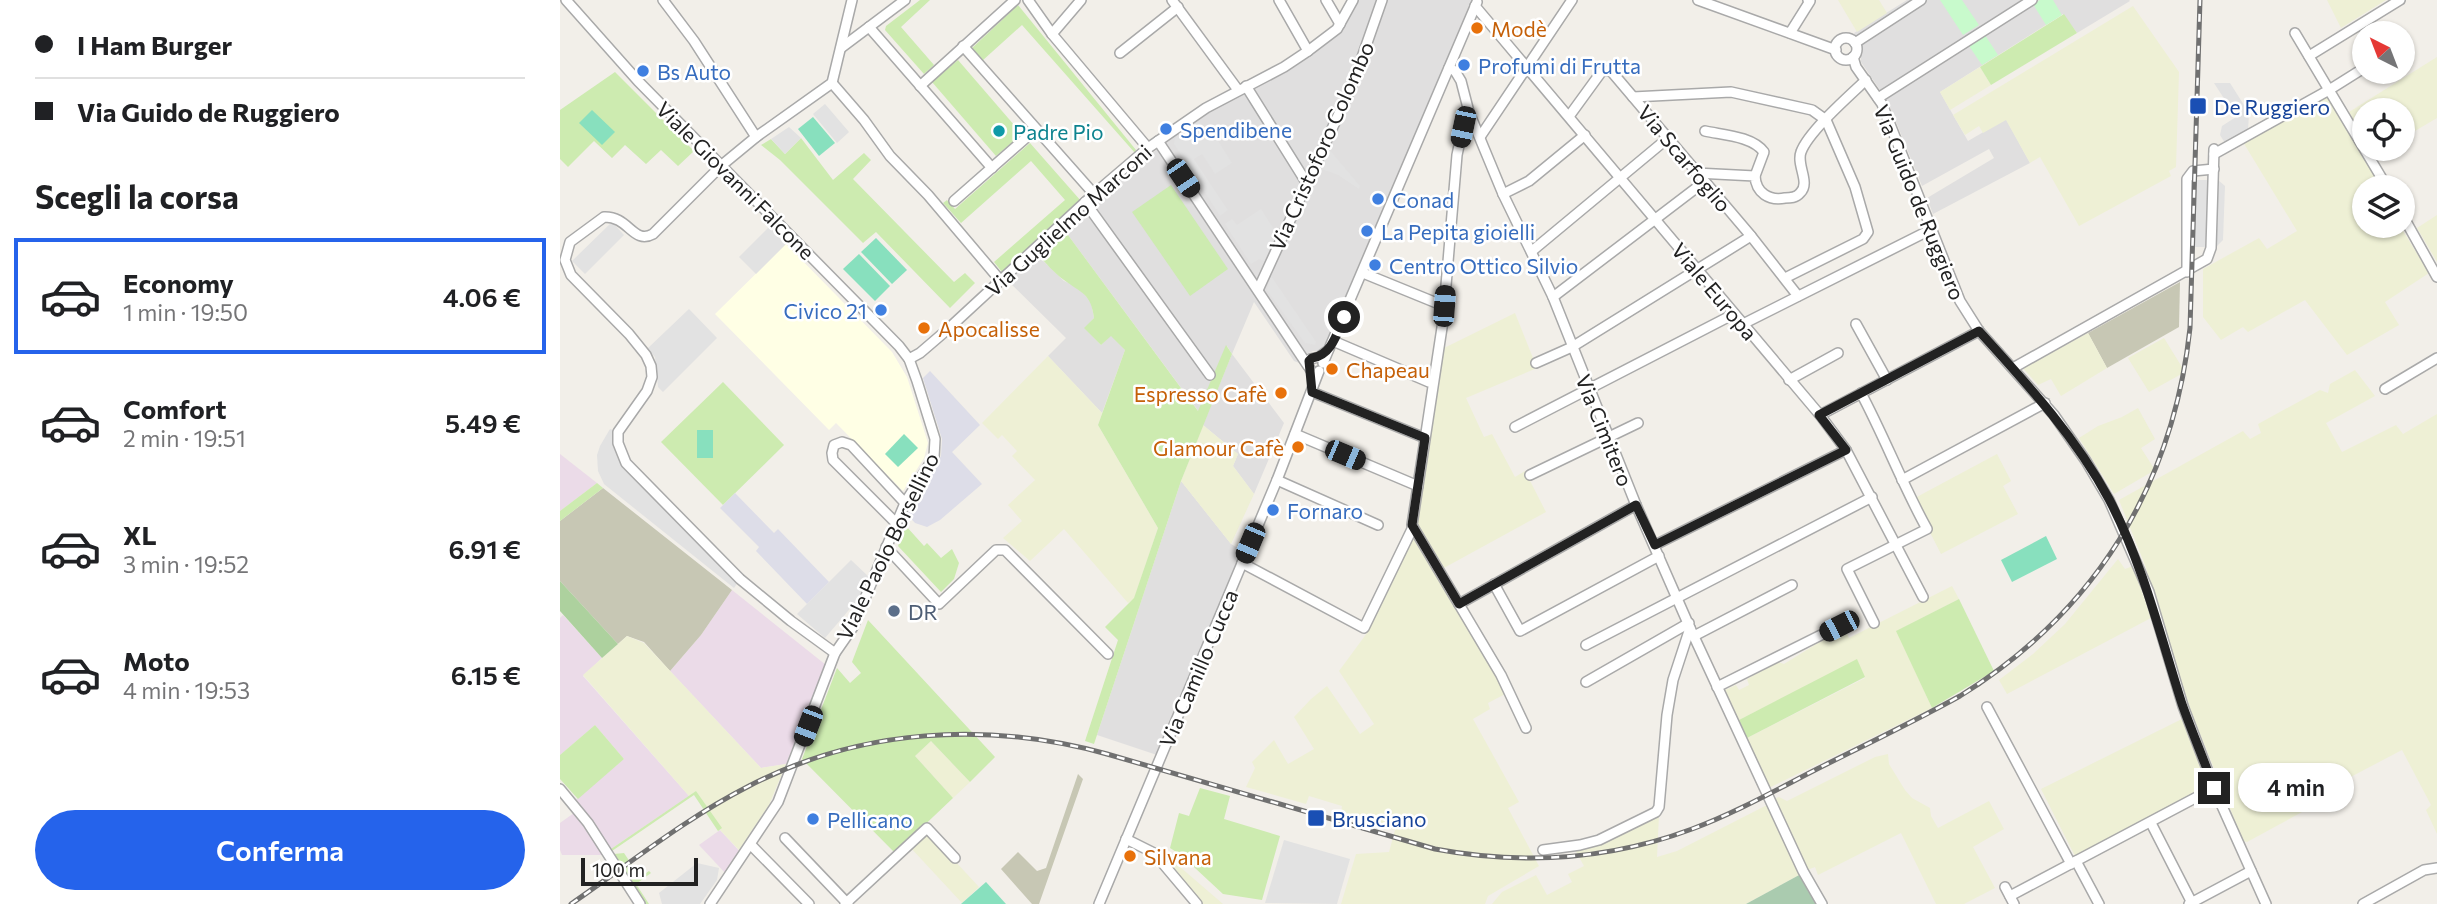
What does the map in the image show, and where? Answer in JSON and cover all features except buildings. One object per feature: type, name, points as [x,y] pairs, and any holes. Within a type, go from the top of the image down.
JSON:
[{"type":"street","name":"Viale Giovanni Falcone","points":[[566,0],[638,81],[909,359]]},
{"type":"street","points":[[663,0],[694,41],[756,137]]},
{"type":"street","points":[[835,653],[740,579],[629,468],[618,443],[618,432],[646,391],[652,372],[646,355],[571,275],[565,260],[567,248],[575,236],[604,217],[616,218],[636,234],[649,237],[722,165],[756,137],[832,83],[852,0]]},
{"type":"street","points":[[841,48],[905,0]]},
{"type":"street","points":[[920,86],[1015,0]]},
{"type":"street","points":[[1028,0],[1052,34],[1148,148]]},
{"type":"street","points":[[1052,34],[1081,0]]},
{"type":"street","points":[[1279,0],[1308,51]]},
{"type":"street","points":[[1326,0],[1340,24]]},
{"type":"street","points":[[1340,24],[1353,0]]},
{"type":"street","name":"Via Cristoforo Colombo","points":[[1258,290],[1353,83],[1382,0]]},
{"type":"street","points":[[1480,137],[1572,0]]},
{"type":"street","points":[[1698,0],[1836,50],[1841,58],[1847,60],[1857,52],[1855,43],[1850,39],[1843,39],[1836,50]]},
{"type":"street","points":[[1725,10],[1732,0]]},
{"type":"street","points":[[1790,33],[1810,2],[1808,0]]},
{"type":"street","points":[[1855,43],[1921,0]]},
{"type":"street","points":[[1878,98],[2032,0]]},
{"type":"street","points":[[2309,56],[2400,0]]},
{"type":"street","points":[[1158,141],[1298,347],[1316,364],[1331,345],[1477,3]]},
{"type":"street","name":"Viale Europa","points":[[1477,3],[1846,450],[1923,597]]},
{"type":"street","points":[[1120,53],[1175,4],[1242,88],[1307,182]]},
{"type":"street","name":"Via Guglielmo Marconi","points":[[909,359],[920,353],[1148,148],[1198,112],[1284,67],[1337,29],[1340,24]]},
{"type":"street","points":[[869,27],[992,168]]},
{"type":"street","points":[[2295,33],[2380,175]]},
{"type":"street","points":[[963,46],[1094,194]]},
{"type":"street","name":"Via Guido de Ruggiero","points":[[1853,57],[1856,66],[1878,98],[1955,292],[1979,331],[2045,403],[2086,461],[2123,529],[2149,592],[2183,706],[2214,788],[2266,904]]},
{"type":"street","name":"Via Cimitero","points":[[1449,68],[1455,71],[1461,80],[1469,112],[1503,194],[1553,297],[1636,505],[1691,629],[1803,871],[1822,904]]},
{"type":"street","name":"Via Scarfoglio","points":[[1570,115],[1602,71],[1611,71],[1751,236],[1798,296]]},
{"type":"street","points":[[2013,368],[2202,263],[2209,255],[2214,152],[2352,76]]},
{"type":"street","points":[[1705,131],[1751,141],[1760,147],[1764,152],[1755,176],[1759,190],[1776,200],[1796,196],[1802,192],[1804,184],[1800,164],[1801,150],[1826,120],[1867,80]]},
{"type":"street","points":[[832,83],[890,156],[928,195],[1000,280]]},
{"type":"street","points":[[1633,97],[1731,92],[1812,110],[1826,120],[1855,187],[1868,233],[1863,239],[1785,278]]},
{"type":"street","points":[[1469,112],[1463,127],[1454,177],[1444,306],[1411,522],[1505,683],[1526,728]]},
{"type":"street","points":[[954,201],[1036,129]]},
{"type":"street","points":[[1503,194],[1529,181],[1585,135]]},
{"type":"street","points":[[1532,251],[1668,138]]},
{"type":"street","points":[[2187,272],[2187,179],[2193,171],[2214,169]]},
{"type":"street","points":[[1696,173],[1755,176]]},
{"type":"street","points":[[1553,297],[1704,182]]},
{"type":"street","points":[[1085,202],[1210,375]]},
{"type":"street","points":[[1743,324],[1932,229]]},
{"type":"street","points":[[1536,363],[1572,347],[1751,236]]},
{"type":"street","points":[[2415,237],[2437,277]]},
{"type":"street","points":[[1363,273],[1444,306]]},
{"type":"street","points":[[1515,427],[1734,314]]},
{"type":"street","points":[[1856,324],[1887,380]]},
{"type":"street","points":[[1819,415],[1979,331]]},
{"type":"street","points":[[1331,345],[1429,382]]},
{"type":"street","points":[[1788,380],[1838,353]]},
{"type":"street","points":[[2385,389],[2437,358]]},
{"type":"street","name":"Viale Paolo Borsellino","points":[[710,904],[770,816],[785,787],[835,653],[853,627],[905,503],[931,462],[936,448],[909,359]]},
{"type":"street","name":"Via Camillo Cucca","points":[[1099,904],[1277,480],[1312,392],[1316,364]]},
{"type":"street","points":[[1312,392],[1425,438]]},
{"type":"street","points":[[1861,393],[1927,528],[1847,569],[1874,624]]},
{"type":"street","points":[[1902,480],[2045,403]]},
{"type":"street","points":[[1530,475],[1637,423]]},
{"type":"street","points":[[1295,434],[1418,486]]},
{"type":"street","points":[[896,523],[833,460],[834,445],[842,442],[851,445],[905,503]]},
{"type":"street","points":[[1655,545],[1846,450]]},
{"type":"street","points":[[1277,480],[1378,524]]},
{"type":"street","points":[[1586,645],[1872,497]]},
{"type":"street","points":[[1459,604],[1636,505]]},
{"type":"street","points":[[1242,563],[1364,628],[1413,527]]},
{"type":"street","points":[[886,547],[939,604],[996,550],[1006,550],[1108,654]]},
{"type":"street","points":[[1494,584],[1520,631],[1659,556]]},
{"type":"street","points":[[1586,682],[1691,629],[1792,584]]},
{"type":"street","points":[[1717,687],[1839,626]]},
{"type":"street","points":[[1542,850],[1580,845],[1599,839],[1656,812],[1659,807],[1667,715],[1673,680],[1691,629]]},
{"type":"street","points":[[1987,707],[2099,904]]},
{"type":"street","points":[[2005,887],[2012,900],[2074,863],[2214,788]]},
{"type":"street","points":[[560,789],[588,823],[640,904]]},
{"type":"street","points":[[2152,825],[2190,903],[2251,871]]},
{"type":"street","points":[[785,838],[846,904],[927,828],[955,859]]},
{"type":"street","points":[[1126,839],[1154,853],[1197,904]]},
{"type":"street","points":[[751,845],[809,904]]},
{"type":"street","points":[[2363,904],[2424,870],[2437,868]]},
{"type":"shaded area","points":[[1355,0],[1473,0],[1322,351],[1307,354],[1302,364],[1294,361],[1254,302],[1232,354],[1227,346],[1199,412],[1065,231],[1110,188],[1183,128],[1342,27]]},
{"type":"shaded area","points":[[1838,0],[1879,0],[1887,13],[1857,32]]},
{"type":"shaded area","points":[[1907,0],[2130,1],[2077,33],[2063,14],[1940,92],[1968,141],[2006,119],[2030,163],[1933,214],[1927,198],[1994,158],[1989,149],[1922,186],[1888,102],[1861,62],[1860,43],[1854,33]]},
{"type":"shaded area","points":[[2327,0],[2386,0],[2352,21],[2341,28]]},
{"type":"shaded area","points":[[2133,6],[2179,72],[2176,167],[2169,171],[2171,176],[2079,226],[2040,157],[2030,163],[2006,120],[1983,133],[1979,126],[1965,135],[1953,115]]},
{"type":"shaded area","points":[[2437,57],[2437,118],[2415,131],[2415,98],[2371,98],[2394,84],[2415,84],[2415,71]]},
{"type":"shaded area","points":[[1980,67],[1991,85],[1950,110],[1940,92]]},
{"type":"shaded area","points":[[2214,83],[2230,83],[2249,113],[2248,131],[2225,143],[2220,135],[2222,126],[2236,117]]},
{"type":"shaded area","points":[[2325,97],[2330,99],[2352,136],[2352,161],[2367,161],[2375,175],[2352,175],[2352,238],[2407,238],[2429,273],[2385,302],[2399,325],[2347,355],[2305,300],[2248,332],[2243,327],[2221,340],[2203,317],[2203,269],[2259,238],[2267,249],[2297,231],[2243,142]]},
{"type":"shaded area","points":[[825,104],[849,132],[837,143],[813,114]]},
{"type":"shaded area","points":[[1199,121],[1205,129],[1209,126],[1232,163],[1215,174],[1202,154],[1194,159],[1228,210],[1220,216],[1174,144],[1175,138]]},
{"type":"shaded area","points":[[789,127],[801,138],[785,154],[771,139]]},
{"type":"shaded area","points":[[1329,149],[1360,186],[1359,189],[1338,175],[1319,168]]},
{"type":"shaded area","points":[[2185,180],[2218,180],[2225,186],[2223,240],[2216,247],[2185,247]]},
{"type":"shaded area","points":[[1261,209],[1277,234],[1264,261],[1259,259],[1251,264],[1225,224],[1232,219],[1237,225]]},
{"type":"shaded area","points":[[2437,215],[2437,262],[2417,228]]},
{"type":"shaded area","points":[[612,222],[624,235],[585,274],[572,261]]},
{"type":"shaded area","points":[[769,227],[786,244],[756,274],[739,257]]},
{"type":"shaded area","points":[[786,244],[892,352],[907,377],[928,443],[924,458],[903,491],[836,423],[829,430],[715,314]]},
{"type":"shaded area","points":[[1035,253],[1064,281],[1078,287],[1091,302],[1094,318],[1085,328],[1101,345],[1111,335],[1125,350],[1102,413],[1048,356],[1066,338],[1006,279]]},
{"type":"shaded area","points":[[1271,276],[1316,342],[1315,345],[1305,343],[1267,290]]},
{"type":"shaded area","points":[[2180,282],[2179,327],[2107,368],[2088,333]]},
{"type":"shaded area","points":[[689,309],[717,338],[663,392],[658,387],[655,357],[647,349]]},
{"type":"shaded area","points":[[1515,313],[1537,368],[1466,398],[1484,437],[1492,434],[1515,477],[1525,471],[1546,512],[1442,569],[1415,524],[1442,349]]},
{"type":"shaded area","points":[[2088,333],[2107,368],[2061,396],[2051,379],[2038,385],[2023,368]]},
{"type":"shaded area","points":[[2164,338],[2185,372],[2149,392],[2128,358]]},
{"type":"shaded area","points":[[1232,354],[1284,423],[1254,494],[1233,466],[1238,454],[1203,425]]},
{"type":"shaded area","points":[[1048,356],[1102,413],[1098,425],[1158,528],[1134,599],[1128,603],[1064,529],[1030,561],[1003,538],[1022,521],[1008,505],[1035,480],[1012,456],[1017,451],[1002,435],[998,439],[982,423]]},
{"type":"shaded area","points":[[2355,370],[2375,396],[2326,423],[2342,452],[2396,425],[2403,434],[2437,414],[2437,834],[2426,810],[2431,805],[2402,750],[2324,791],[2329,800],[2328,808],[2313,806],[2247,842],[2243,841],[2191,711],[2145,565],[2119,500],[2243,431],[2250,439],[2261,433],[2258,424],[2320,390],[2328,393],[2330,384]]},
{"type":"shaded area","points":[[930,371],[980,425],[952,452],[982,484],[940,520],[927,527],[915,523],[907,514],[941,456],[942,439],[923,378]]},
{"type":"shaded area","points":[[2138,408],[2155,439],[2141,448],[2155,470],[2114,494],[2079,438]]},
{"type":"shaded area","points":[[1203,425],[1238,454],[1233,466],[1254,494],[1231,544],[1181,481]]},
{"type":"shaded area","points":[[610,429],[618,432],[626,463],[740,579],[734,588],[604,484],[598,471],[597,455]]},
{"type":"shaded area","points":[[560,454],[597,483],[560,511]]},
{"type":"shaded area","points":[[1997,454],[2011,481],[2003,486],[2018,514],[1941,554],[1913,499]]},
{"type":"shaded area","points":[[1181,481],[1231,544],[1243,551],[1157,755],[1097,735]]},
{"type":"shaded area","points":[[603,488],[732,590],[701,635],[670,671],[644,642],[627,636],[618,644],[560,581],[560,521]]},
{"type":"shaded area","points":[[735,493],[774,533],[778,529],[829,582],[807,604],[756,551],[759,547],[720,508]]},
{"type":"shaded area","points":[[1414,536],[1509,692],[1488,703],[1490,709],[1473,719],[1519,802],[1508,808],[1539,866],[1488,896],[1485,904],[1341,904],[1356,854],[1389,852],[1395,830],[1341,813],[1342,806],[1309,796],[1306,804],[1246,787],[1255,768],[1252,762],[1274,740],[1288,764],[1314,749],[1294,717],[1327,686],[1360,734],[1374,724],[1339,671],[1367,633]]},
{"type":"shaded area","points":[[2118,559],[2125,569],[2133,566],[2151,618],[2007,694],[1999,680],[2033,654],[2065,624]]},
{"type":"shaded area","points":[[851,560],[869,577],[859,598],[825,638],[797,614]]},
{"type":"shaded area","points":[[1952,586],[1959,599],[1897,631],[1932,708],[1769,788],[1747,738],[1865,678],[1857,660],[1739,720],[1725,690],[1736,685],[1739,690],[1749,685],[1747,679],[1778,662],[1784,664],[1844,627],[1849,638]]},
{"type":"shaded area","points":[[732,590],[826,665],[786,764],[761,768],[670,671],[701,635]]},
{"type":"shaded area","points":[[563,615],[602,658],[583,676],[689,796],[602,855],[562,855],[560,850],[560,823],[574,813],[568,806],[624,759],[595,725],[560,755],[560,618]]},
{"type":"shaded area","points":[[627,636],[644,643],[761,768],[786,764],[769,805],[739,850],[720,830],[696,791],[689,796],[583,675]]},
{"type":"shaded area","points":[[2182,719],[2207,786],[2202,792],[2076,858],[2041,789]]},
{"type":"shaded area","points":[[931,741],[970,782],[953,798],[915,756]]},
{"type":"shaded area","points":[[1888,754],[1889,764],[1905,790],[1912,798],[1930,808],[1938,828],[1989,801],[2004,829],[1973,847],[1995,888],[1964,904],[1936,904],[1901,833],[1818,875],[1815,867],[1807,870],[1774,799],[1779,797],[1787,801],[1875,757]]},
{"type":"shaded area","points":[[1078,774],[1083,779],[1039,904],[1032,904],[1001,869],[1018,852],[1037,871],[1046,868]]},
{"type":"shaded area","points":[[1767,805],[1801,874],[1746,904],[1492,904],[1502,892],[1536,875],[1547,895],[1572,882],[1568,874],[1584,866],[1574,848],[1659,814],[1657,857],[1677,851]]},
{"type":"shaded area","points":[[720,830],[742,854],[728,876],[699,845]]},
{"type":"shaded area","points":[[927,831],[979,887],[962,903],[910,847]]},
{"type":"shaded area","points":[[1284,840],[1350,859],[1337,904],[1265,903]]},
{"type":"shaded area","points":[[1163,859],[1180,867],[1223,904],[1201,904]]},
{"type":"shaded area","points":[[697,863],[719,868],[717,880],[700,904],[662,904],[659,893]]},
{"type":"shaded area","points":[[1801,874],[1817,904],[1746,904]]},
{"type":"green space","points":[[920,0],[930,0],[901,27],[934,65],[924,74],[885,30],[886,26]]},
{"type":"green space","points":[[1940,0],[1962,0],[1979,25],[1963,35]]},
{"type":"green space","points":[[2040,0],[2053,0],[2062,15],[2046,25],[2033,4]]},
{"type":"green space","points":[[1018,5],[1136,150],[1135,153],[1022,25],[982,61],[971,49]]},
{"type":"green space","points":[[2064,14],[2077,33],[1991,85],[1980,67]]},
{"type":"green space","points":[[1985,35],[1998,55],[1982,65],[1969,46]]},
{"type":"green space","points":[[958,60],[1022,134],[996,156],[932,82]]},
{"type":"green space","points":[[615,72],[694,151],[678,166],[661,150],[646,164],[625,145],[612,158],[594,141],[568,167],[560,159],[560,110]]},
{"type":"green space","points":[[592,110],[615,132],[602,145],[579,123]]},
{"type":"green space","points":[[813,117],[835,143],[819,156],[798,129]]},
{"type":"green space","points":[[801,138],[833,180],[864,153],[871,160],[853,179],[954,282],[965,273],[975,283],[950,308],[876,232],[863,243],[780,160],[761,145],[771,139],[785,154]]},
{"type":"green space","points":[[1030,143],[1081,201],[1002,272],[994,262],[1065,200],[1031,161],[961,223],[943,203],[947,200],[955,209]]},
{"type":"green space","points":[[1171,185],[1228,269],[1190,296],[1132,212]]},
{"type":"green space","points":[[1065,231],[1198,411],[1226,345],[1232,354],[1181,481],[1094,744],[1085,741],[1118,640],[1105,627],[1134,598],[1158,528],[1098,425],[1125,350],[1111,336],[1101,345],[1084,328],[1094,318],[1088,298],[1038,255]]},
{"type":"green space","points":[[876,238],[907,270],[892,284],[861,252]]},
{"type":"green space","points":[[859,254],[890,286],[875,301],[843,269]]},
{"type":"green space","points":[[723,382],[784,445],[723,505],[661,442]]},
{"type":"green space","points":[[697,430],[713,430],[713,458],[697,458]]},
{"type":"green space","points":[[904,434],[918,448],[898,467],[885,454]]},
{"type":"green space","points":[[597,483],[603,488],[560,521],[560,511]]},
{"type":"green space","points":[[906,526],[924,546],[927,543],[941,558],[952,549],[959,563],[954,579],[941,592],[898,546]]},
{"type":"green space","points":[[2046,536],[2057,559],[2012,582],[2001,560]]},
{"type":"green space","points":[[560,581],[618,644],[602,658],[560,611]]},
{"type":"green space","points":[[1959,599],[1994,671],[1932,708],[1896,631]]},
{"type":"green space","points":[[868,620],[995,757],[970,782],[931,741],[915,756],[953,798],[895,853],[802,759],[837,668],[850,683],[861,673],[852,662]]},
{"type":"green space","points":[[1857,659],[1865,677],[1747,738],[1739,720]]},
{"type":"green space","points":[[595,725],[624,759],[578,799],[560,779],[560,755]]},
{"type":"green space","points":[[1200,788],[1230,796],[1224,819],[1280,836],[1262,900],[1223,894],[1170,848],[1179,813],[1189,816]]},
{"type":"green space","points":[[696,791],[722,828],[718,831],[694,795],[612,851],[611,849]]},
{"type":"green space","points":[[624,853],[640,877],[649,871],[651,873],[636,884],[649,904],[646,904],[614,854]]},
{"type":"green space","points":[[986,882],[1006,904],[961,904]]},
{"type":"railway","points":[[571,904],[680,827],[749,786],[835,752],[880,742],[971,734],[1062,744],[1107,754],[1435,849],[1500,857],[1565,857],[1629,847],[1708,823],[1960,696],[2008,663],[2050,625],[2088,584],[2119,540],[2145,492],[2166,440],[2181,386],[2190,328],[2200,0]]},
{"type":"place","name":"Modè","points":[[1477,28]]},
{"type":"place","name":"Profumi di Frutta","points":[[1464,65]]},
{"type":"place","name":"Bs Auto","points":[[643,71]]},
{"type":"place","name":"De Ruggiero","points":[[2198,106]]},
{"type":"place","name":"Spendibene","points":[[1166,129]]},
{"type":"place","name":"Padre Pio","points":[[999,131]]},
{"type":"place","name":"Conad","points":[[1378,199]]},
{"type":"place","name":"La Pepita gioielli","points":[[1367,231]]},
{"type":"place","name":"Centro Ottico Silvio","points":[[1375,265]]},
{"type":"place","name":"Civico 21","points":[[881,310]]},
{"type":"place","name":"Apocalisse","points":[[924,328]]},
{"type":"place","name":"Chapeau","points":[[1332,369]]},
{"type":"place","name":"Espresso Cafè","points":[[1281,393]]},
{"type":"place","name":"Glamour Cafè","points":[[1298,447]]},
{"type":"place","name":"Fornaro","points":[[1273,510]]},
{"type":"place","name":"DR","points":[[894,611]]},
{"type":"place","name":"Brusciano","points":[[1316,818]]},
{"type":"place","name":"Pellicano","points":[[813,819]]},
{"type":"place","name":"Silvana","points":[[1130,856]]},
{"type":"route","points":[[1344,317],[1329,350],[1309,361],[1312,392],[1425,438],[1411,522],[1459,604],[1636,505],[1655,545],[1846,450],[1819,415],[1979,331],[2045,403],[2071,438],[2109,500],[2149,592],[2183,706],[2214,788]]}]
